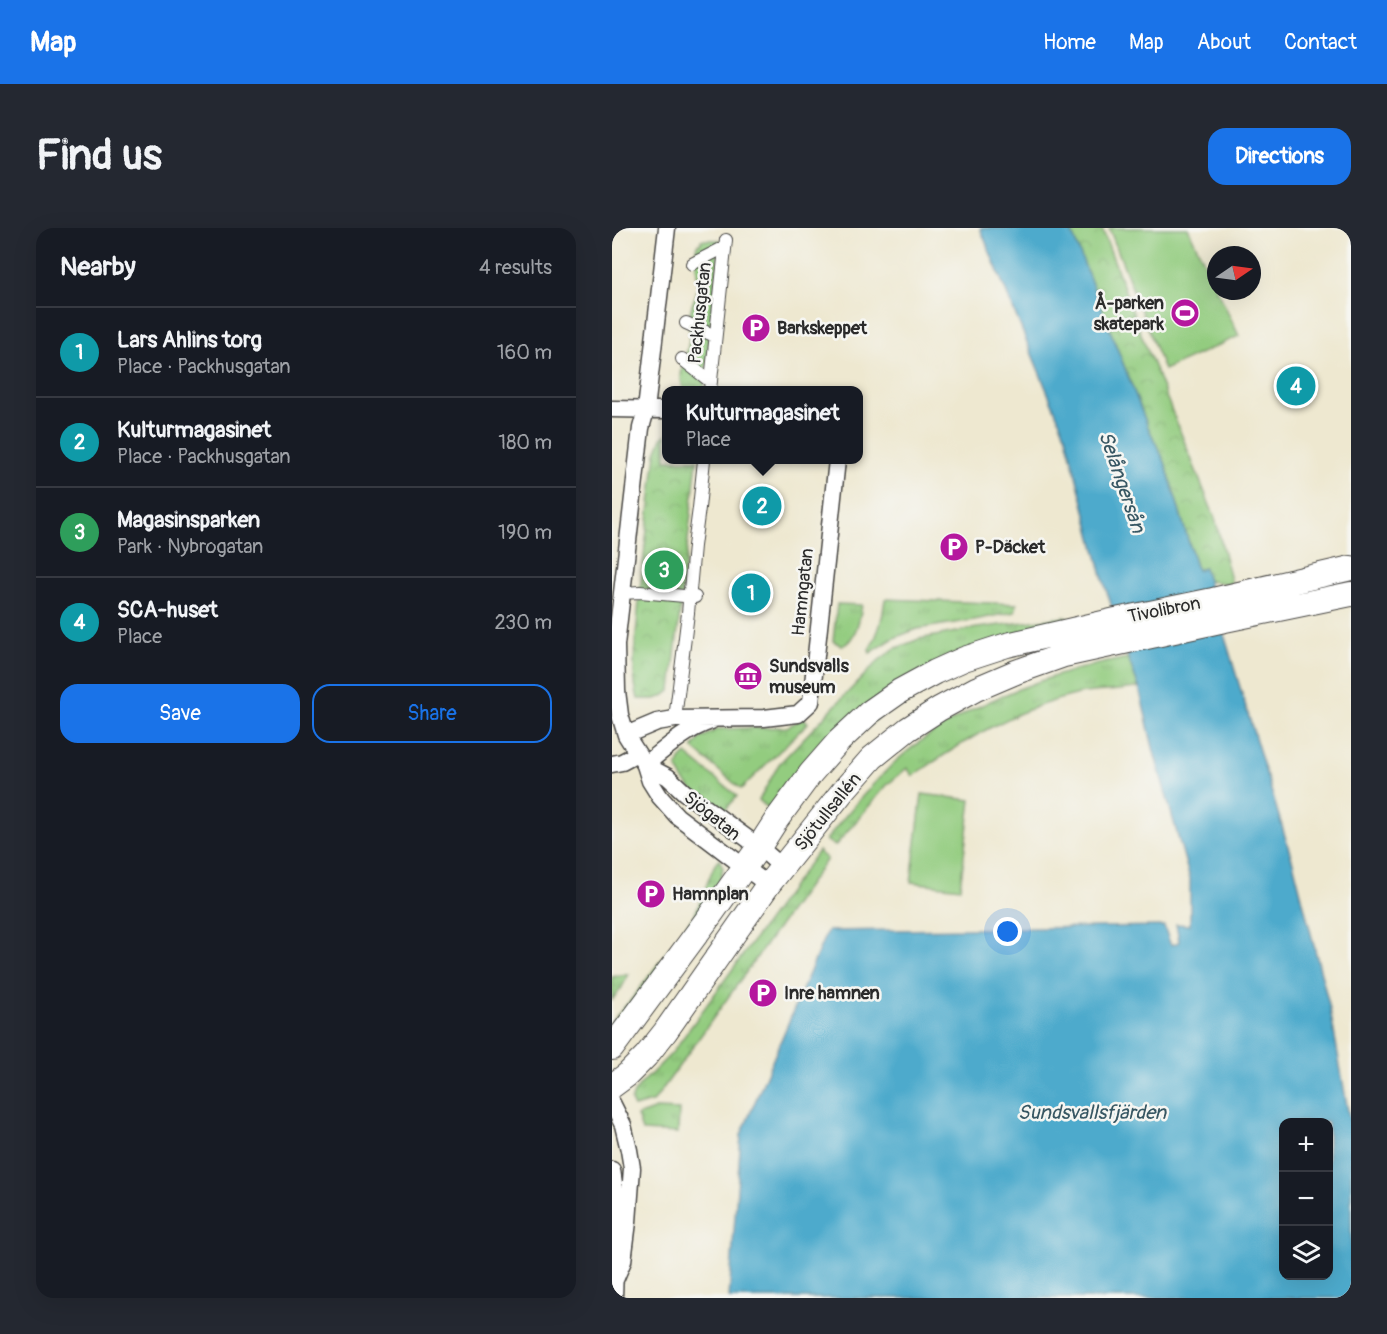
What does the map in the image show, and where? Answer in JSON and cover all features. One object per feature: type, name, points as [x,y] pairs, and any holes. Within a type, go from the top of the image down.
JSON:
[{"type":"main road","points":[[1216,610],[1351,568]]},
{"type":"main road","points":[[1216,610],[1351,594]]},
{"type":"main road","name":"Tivolibron","points":[[1119,630],[1216,610]]},
{"type":"main road","name":"Sjötullsallén","points":[[612,1048],[709,917],[788,803],[839,741],[870,712],[900,691],[964,658],[1007,645],[1119,630]]},
{"type":"main road","name":"Sjötullsallén","points":[[612,1086],[646,1056],[659,1040],[775,876],[843,791],[872,759],[908,729],[957,699],[1119,630]]},
{"type":"street","name":"Sjögatan","points":[[667,228],[658,290],[646,410],[641,428],[617,593],[617,690],[620,715],[626,735],[650,781],[677,816],[744,867],[775,876]]},
{"type":"street","name":"Packhusgatan","points":[[692,264],[725,243],[710,386]]},
{"type":"street","points":[[686,323],[716,336]]},
{"type":"street","points":[[682,359],[710,386]]},
{"type":"street","points":[[612,409],[662,410]]},
{"type":"street","points":[[675,719],[693,596],[704,464]]},
{"type":"street","name":"Hamngatan","points":[[626,735],[657,722],[675,719],[764,718],[798,714],[811,702],[836,464]]},
{"type":"street","points":[[617,593],[640,592],[693,596]]},
{"type":"street","name":"Hamngatan","points":[[612,764],[641,760],[697,726],[718,719]]},
{"type":"street","name":"Sjögatan","points":[[641,760],[668,777],[699,804],[759,847],[775,876]]},
{"type":"street","points":[[612,1103],[622,1125],[632,1168],[623,1261],[614,1290]]},
{"type":"street","points":[[612,1170],[617,1204],[614,1290]]},
{"type":"green space","points":[[1070,228],[1102,228],[1139,329],[1215,518],[1232,584],[1208,581],[1204,568],[1197,570],[1165,462],[1148,427]]},
{"type":"green space","name":"Å-parken skatepark","points":[[1109,228],[1188,228],[1207,268],[1207,300],[1222,300],[1239,336],[1164,370]]},
{"type":"green space","points":[[701,240],[720,240],[704,386],[683,386],[681,378],[689,341],[690,313],[698,287],[695,256],[697,245],[701,243]]},
{"type":"green space","points":[[662,438],[662,464],[697,464],[671,690],[659,698],[638,699],[634,666],[635,645],[656,453]]},
{"type":"green space","points":[[885,599],[1017,604],[1015,612],[917,629],[894,638],[870,653],[869,650],[880,626]]},
{"type":"green space","points":[[837,604],[862,605],[854,634],[842,646],[833,641]]},
{"type":"green space","points":[[1065,617],[1073,621],[946,657],[772,812],[759,800],[779,764],[878,661],[894,649],[919,639],[977,628]]},
{"type":"green space","points":[[1128,658],[1139,687],[1079,694],[1056,700],[992,727],[913,776],[907,768],[887,785],[835,846],[826,840],[859,799],[896,761],[947,724],[1005,694],[1067,672]]},
{"type":"green space","points":[[804,718],[808,723],[741,789],[692,748],[701,738],[718,729],[787,727]]},
{"type":"green space","points":[[686,754],[737,796],[723,813],[685,782],[677,768],[680,760]]},
{"type":"green space","points":[[922,794],[971,800],[960,888],[911,882]]},
{"type":"green space","points":[[818,851],[827,859],[654,1101],[634,1107],[631,1101],[634,1093],[672,1053]]},
{"type":"green space","points":[[719,859],[723,868],[718,887],[612,1034],[612,1021],[635,995],[695,914]]},
{"type":"green space","points":[[629,974],[621,989],[612,1000],[612,977]]},
{"type":"green space","points":[[656,1109],[679,1110],[678,1133],[642,1131],[637,1116]]},
{"type":"water","name":"Sundsvallsfjärden","points":[[980,228],[1070,228],[1148,427],[1165,462],[1197,570],[1204,568],[1294,866],[1330,1009],[1351,1128],[1351,1298],[729,1298],[741,1135],[827,931],[1164,926],[1172,945],[1179,941],[1176,924],[1190,925],[1190,879],[1154,752],[1139,687],[1102,576],[1066,437]]},
{"type":"place","name":"Å-parken skatepark","points":[[1185,313]]},
{"type":"place","name":"Barkskeppet","points":[[756,328]]},
{"type":"place","name":"SCA-huset","points":[[1296,386]]},
{"type":"place","name":"Kulturmagasinet","points":[[762,506]]},
{"type":"place","name":"P-Däcket","points":[[954,547]]},
{"type":"place","name":"Magasinsparken","points":[[664,570]]},
{"type":"place","name":"Lars Ahlins torg","points":[[751,593]]},
{"type":"place","name":"Sundsvalls museum","points":[[748,676]]},
{"type":"place","name":"Hamnplan","points":[[651,894]]},
{"type":"place","name":"Inre hamnen","points":[[763,993]]},
{"type":"water label","name":"Selångersån","points":[[1122,482]]}]
